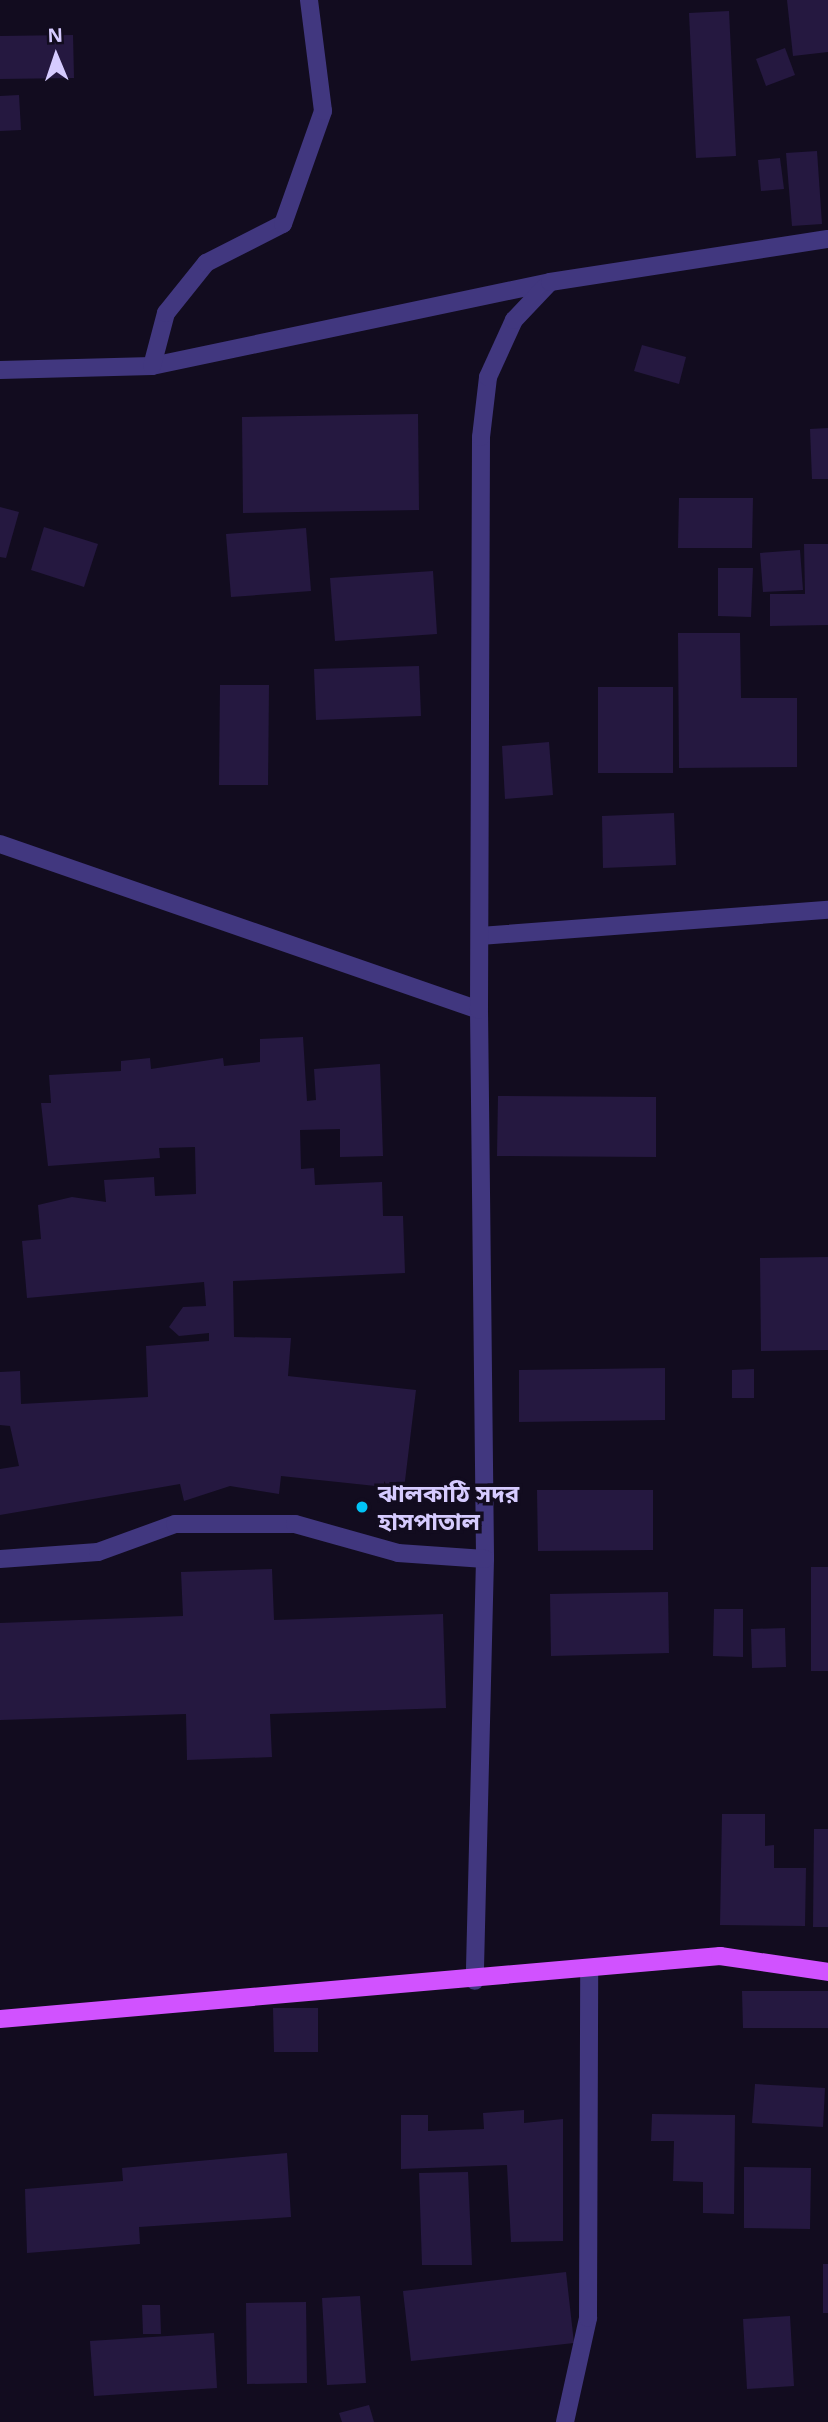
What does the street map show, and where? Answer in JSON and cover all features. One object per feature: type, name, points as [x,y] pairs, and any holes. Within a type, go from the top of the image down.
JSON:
[{"type":"main road","points":[[0,2019],[475,1981],[720,1956],[828,1972]]},
{"type":"street","points":[[152,366],[166,313],[206,263],[283,224],[323,111],[309,0]]},
{"type":"street","points":[[0,370],[152,366],[550,282],[828,239]]},
{"type":"street","points":[[475,1981],[485,1559],[479,1010],[481,438],[488,377],[514,320],[550,282]]},
{"type":"street","points":[[0,844],[479,1010]]},
{"type":"street","points":[[480,936],[828,910]]},
{"type":"street","points":[[0,1559],[98,1552],[175,1524],[295,1524],[398,1553],[485,1559]]},
{"type":"street","points":[[565,2422],[588,2318],[589,1969]]},
{"type":"building","points":[[787,0],[828,0],[828,52],[793,56]]},
{"type":"building","points":[[729,11],[736,156],[696,158],[689,13]]},
{"type":"building","points":[[73,35],[74,78],[0,79],[0,36]]},
{"type":"building","points":[[785,48],[795,75],[766,86],[756,59]]},
{"type":"building","points":[[19,95],[21,130],[0,131],[0,96]]},
{"type":"building","points":[[817,151],[822,224],[792,226],[786,153]]},
{"type":"building","points":[[780,158],[784,189],[761,191],[758,160]]},
{"type":"building","points":[[642,345],[686,357],[679,384],[634,371]]},
{"type":"building","points":[[418,414],[419,510],[243,513],[242,417]]},
{"type":"building","points":[[828,428],[828,479],[812,479],[810,429]]},
{"type":"building","points":[[679,498],[753,498],[752,548],[678,548]]},
{"type":"building","points":[[0,507],[19,512],[6,558],[0,557]]},
{"type":"building","points":[[44,527],[98,544],[84,587],[31,570]]},
{"type":"building","points":[[306,528],[311,591],[231,597],[226,534]]},
{"type":"building","points":[[804,544],[828,544],[828,625],[770,626],[770,594],[805,594]]},
{"type":"building","points":[[800,550],[803,590],[763,592],[760,553]]},
{"type":"building","points":[[718,568],[753,568],[751,617],[718,616]]},
{"type":"building","points":[[433,571],[437,634],[335,641],[330,578]]},
{"type":"building","points":[[678,633],[740,633],[741,698],[797,698],[797,767],[679,768]]},
{"type":"building","points":[[419,666],[421,716],[316,720],[314,669]]},
{"type":"building","points":[[220,685],[269,685],[268,785],[219,785]]},
{"type":"building","points":[[598,687],[673,687],[673,773],[598,773]]},
{"type":"building","points":[[549,742],[553,795],[505,799],[502,746]]},
{"type":"building","points":[[674,813],[676,865],[603,868],[602,816]]},
{"type":"building","points":[[303,1037],[307,1101],[316,1100],[314,1069],[380,1064],[383,1156],[340,1157],[340,1129],[300,1130],[301,1169],[314,1168],[315,1185],[382,1182],[383,1216],[403,1216],[405,1273],[233,1281],[234,1337],[291,1338],[288,1376],[416,1390],[404,1489],[281,1476],[279,1494],[230,1486],[184,1501],[180,1484],[0,1515],[0,1469],[19,1466],[10,1426],[0,1425],[0,1372],[20,1371],[21,1404],[148,1397],[146,1346],[209,1341],[209,1333],[179,1336],[169,1327],[183,1307],[206,1306],[204,1282],[27,1298],[22,1241],[41,1239],[38,1205],[72,1197],[106,1202],[104,1180],[154,1177],[155,1196],[196,1194],[195,1147],[159,1148],[160,1158],[48,1166],[41,1103],[51,1103],[49,1075],[121,1071],[121,1061],[150,1058],[151,1069],[223,1058],[224,1066],[260,1062],[260,1039]]},
{"type":"building","points":[[498,1096],[656,1097],[656,1157],[497,1156]]},
{"type":"building","points":[[828,1257],[828,1350],[761,1351],[760,1258]]},
{"type":"building","points":[[665,1368],[665,1420],[519,1422],[519,1370]]},
{"type":"building","points":[[754,1369],[754,1398],[732,1398],[732,1370]]},
{"type":"building","points":[[537,1490],[653,1490],[653,1550],[538,1551]]},
{"type":"building","points":[[811,1567],[828,1567],[828,1671],[811,1671]]},
{"type":"building","points":[[272,1569],[274,1620],[443,1614],[446,1708],[270,1714],[272,1757],[187,1760],[186,1714],[0,1720],[0,1623],[183,1616],[181,1572]]},
{"type":"building","points":[[668,1592],[669,1653],[551,1656],[550,1594]]},
{"type":"building","points":[[714,1609],[743,1609],[743,1657],[713,1656]]},
{"type":"building","points":[[785,1628],[786,1667],[752,1668],[751,1629]]},
{"type":"building","points":[[722,1814],[765,1814],[765,1846],[774,1845],[774,1868],[806,1868],[805,1926],[720,1925]]},
{"type":"building","points":[[814,1829],[828,1829],[828,1927],[813,1927]]},
{"type":"building","points":[[742,1991],[828,1991],[828,2028],[743,2028]]},
{"type":"building","points":[[273,2008],[318,2008],[318,2052],[274,2052]]},
{"type":"building","points":[[755,2084],[825,2088],[823,2127],[752,2123]]},
{"type":"building","points":[[524,2110],[524,2123],[563,2119],[563,2241],[511,2242],[507,2165],[401,2169],[401,2115],[428,2115],[428,2131],[484,2129],[483,2113]]},
{"type":"building","points":[[652,2114],[735,2115],[734,2214],[703,2213],[703,2182],[673,2181],[674,2141],[651,2141]]},
{"type":"building","points":[[287,2153],[291,2217],[139,2227],[140,2244],[27,2253],[25,2189],[123,2181],[122,2168]]},
{"type":"building","points":[[744,2167],[811,2168],[810,2229],[744,2228]]},
{"type":"building","points":[[468,2172],[472,2265],[422,2265],[419,2173]]},
{"type":"building","points":[[823,2264],[828,2264],[828,2313],[823,2313]]},
{"type":"building","points":[[566,2272],[574,2343],[411,2361],[403,2291]]},
{"type":"building","points":[[360,2296],[366,2383],[327,2385],[322,2298]]},
{"type":"building","points":[[306,2302],[307,2383],[247,2384],[246,2303]]},
{"type":"building","points":[[142,2305],[160,2305],[161,2334],[143,2334]]},
{"type":"building","points":[[790,2316],[794,2386],[747,2389],[743,2319]]},
{"type":"building","points":[[214,2333],[217,2388],[94,2396],[90,2341]]},
{"type":"building","points":[[369,2405],[374,2422],[342,2422],[339,2413]]},
{"type":"place","name":"ঝালকাঠি সদর হাসপাতাল","points":[[362,1507]]}]
